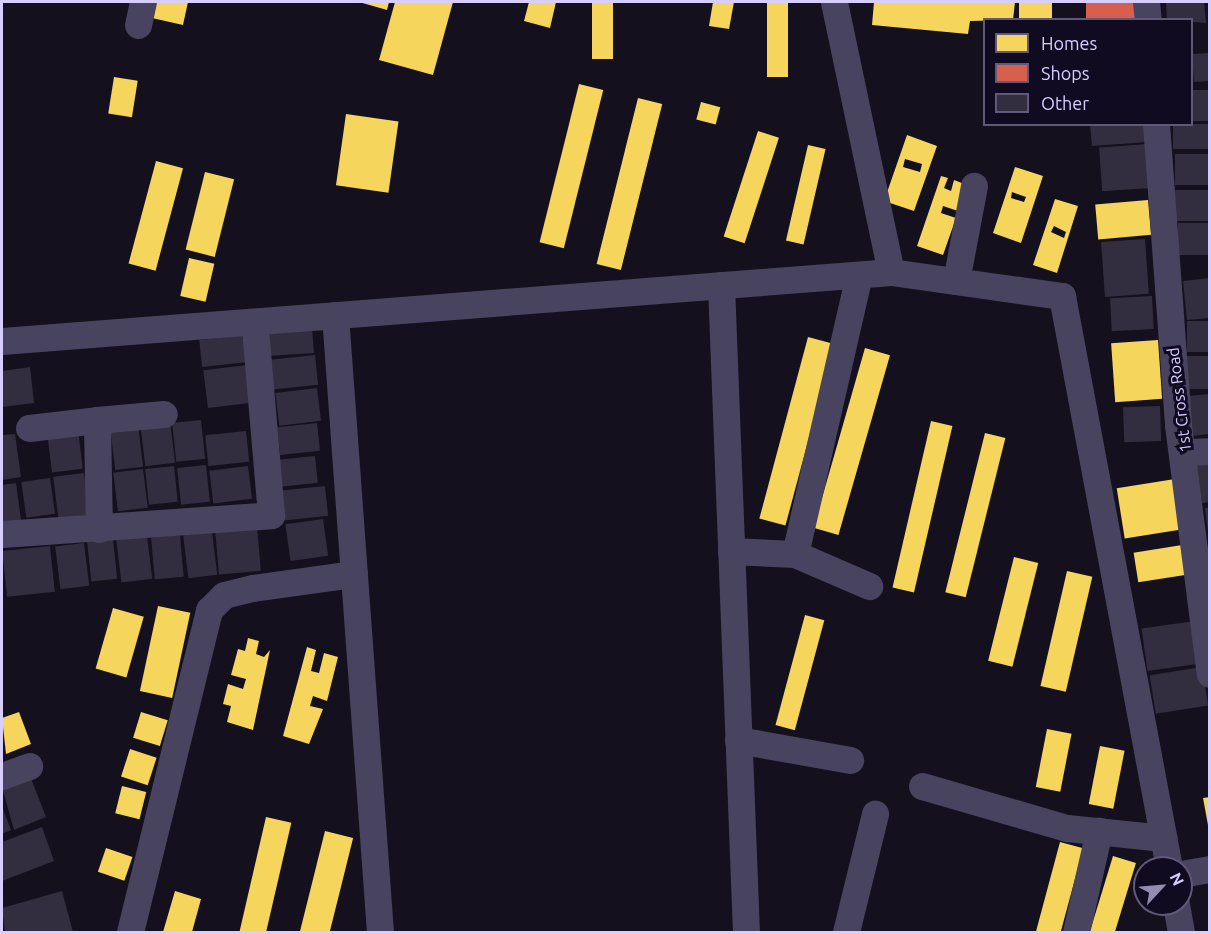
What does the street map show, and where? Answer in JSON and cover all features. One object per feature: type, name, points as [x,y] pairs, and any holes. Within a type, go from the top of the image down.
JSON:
[{"type":"street","points":[[834,2],[891,272]]},
{"type":"street","points":[[1146,2],[1148,18]]},
{"type":"street","name":"1st Cross Road","points":[[1156,126],[1197,452],[1209,674]]},
{"type":"street","points":[[956,281],[974,186]]},
{"type":"street","points":[[2,341],[891,272],[1062,296],[1167,856]]},
{"type":"street","points":[[795,554],[859,274]]},
{"type":"street","points":[[721,285],[746,933]]},
{"type":"street","points":[[334,315],[380,933]]},
{"type":"street","points":[[2,534],[99,529],[271,515],[256,339]]},
{"type":"street","points":[[29,428],[164,414]]},
{"type":"street","points":[[97,420],[99,529]]},
{"type":"street","points":[[731,551],[795,554],[868,586]]},
{"type":"street","points":[[130,933],[208,610],[224,595],[244,590],[354,574]]},
{"type":"street","points":[[738,740],[850,760]]},
{"type":"street","points":[[2,776],[29,766]]},
{"type":"street","points":[[922,786],[1067,828],[1163,838]]},
{"type":"street","points":[[846,933],[875,814]]},
{"type":"street","points":[[1076,933],[1099,831]]},
{"type":"street","points":[[1193,872],[1209,869]]},
{"type":"street","points":[[1178,916],[1181,933]]},
{"type":"building: Homes","points":[[156,2],[188,2],[183,25],[152,18]]},
{"type":"building: Homes","points":[[359,2],[389,2],[387,10]]},
{"type":"building: Homes","points":[[395,2],[453,2],[433,75],[379,60]]},
{"type":"building: Homes","points":[[529,2],[556,2],[550,28],[524,21]]},
{"type":"building: Homes","points":[[592,2],[613,2],[613,59],[592,59]]},
{"type":"building: Homes","points":[[713,2],[734,2],[729,29],[709,26]]},
{"type":"building: Homes","points":[[767,2],[788,2],[788,77],[767,77]]},
{"type":"building: Homes","points":[[874,2],[1015,2],[1013,18],[983,18],[983,21],[970,21],[968,34],[872,25]]},
{"type":"building: Homes","points":[[1019,2],[1052,2],[1052,18],[1019,18]]},
{"type":"building: Homes","points":[[114,77],[138,81],[132,117],[108,114]]},
{"type":"building: Homes","points":[[579,84],[603,90],[564,248],[540,242]]},
{"type":"building: Homes","points":[[638,98],[662,104],[621,270],[597,264]]},
{"type":"building: Homes","points":[[701,102],[720,107],[716,125],[696,119]]},
{"type":"building: Homes","points":[[346,114],[398,121],[388,193],[336,185]]},
{"type":"building: Homes","points":[[758,131],[779,138],[745,243],[724,237]]},
{"type":"building: Homes","points":[[907,135],[937,146],[914,211],[884,201]],"holes":[[[905,159],[922,164],[920,172],[903,167]]]},
{"type":"building: Homes","points":[[808,145],[826,149],[803,245],[786,240]]},
{"type":"building: Homes","points":[[156,161],[183,168],[156,271],[129,263]]},
{"type":"building: Homes","points":[[1015,167],[1043,176],[1021,243],[993,233]],"holes":[[[1012,192],[1026,197],[1024,202],[1011,198]]]},
{"type":"building: Homes","points":[[205,172],[234,179],[215,257],[186,250]]},
{"type":"building: Homes","points":[[941,176],[948,178],[944,188],[951,191],[954,180],[967,185],[958,211],[943,206],[941,213],[956,218],[943,255],[917,246]]},
{"type":"building: Homes","points":[[1055,199],[1078,206],[1057,273],[1033,265]],"holes":[[[1054,226],[1066,232],[1064,238],[1051,232]]]},
{"type":"building: Homes","points":[[1148,200],[1151,235],[1098,239],[1095,205]]},
{"type":"building: Homes","points":[[189,258],[214,264],[206,302],[180,296]]},
{"type":"building: Homes","points":[[808,337],[834,344],[785,526],[759,519]]},
{"type":"building: Homes","points":[[1158,340],[1162,399],[1115,402],[1111,343]]},
{"type":"building: Homes","points":[[865,348],[890,355],[838,535],[813,528]]},
{"type":"building: Homes","points":[[931,421],[952,426],[914,593],[893,588]]},
{"type":"building: Homes","points":[[985,433],[1005,438],[966,597],[945,592]]},
{"type":"building: Homes","points":[[1175,479],[1183,529],[1125,539],[1117,488]]},
{"type":"building: Homes","points":[[1182,545],[1187,575],[1138,582],[1134,553]]},
{"type":"building: Homes","points":[[1014,557],[1038,563],[1012,667],[988,661]]},
{"type":"building: Homes","points":[[1067,571],[1092,577],[1066,692],[1040,686]]},
{"type":"building: Homes","points":[[158,606],[190,613],[172,698],[140,691]]},
{"type":"building: Homes","points":[[113,608],[144,617],[126,677],[96,669]]},
{"type":"building: Homes","points":[[805,615],[824,620],[795,730],[775,725]]},
{"type":"building: Homes","points":[[248,638],[259,641],[256,654],[264,657],[270,650],[253,730],[227,722],[231,706],[223,704],[228,684],[243,689],[246,679],[231,675],[238,649],[245,651]]},
{"type":"building: Homes","points":[[307,647],[316,650],[311,671],[319,673],[324,653],[338,657],[327,701],[313,696],[310,706],[323,709],[309,744],[283,736]]},
{"type":"building: Homes","points":[[19,712],[31,744],[6,754],[2,718]]},
{"type":"building: Homes","points":[[141,712],[168,720],[160,746],[133,738]]},
{"type":"building: Homes","points":[[1047,729],[1072,734],[1060,792],[1036,787]]},
{"type":"building: Homes","points":[[1100,746],[1125,751],[1113,809],[1089,804]]},
{"type":"building: Homes","points":[[130,749],[157,758],[148,785],[121,777]]},
{"type":"building: Homes","points":[[122,786],[146,792],[139,819],[115,813]]},
{"type":"building: Homes","points":[[1210,797],[1210,825],[1208,825],[1203,798]]},
{"type":"building: Homes","points":[[266,817],[291,823],[266,932],[239,932]]},
{"type":"building: Homes","points":[[325,831],[353,838],[330,932],[300,932]]},
{"type":"building: Homes","points":[[1060,842],[1083,848],[1061,932],[1036,931]]},
{"type":"building: Homes","points":[[106,848],[132,857],[124,881],[98,872]]},
{"type":"building: Homes","points":[[1113,856],[1133,862],[1133,873],[1115,932],[1091,932],[1090,932]]},
{"type":"building: Homes","points":[[175,891],[201,899],[192,932],[163,932]]},
{"type":"building: Shops","points":[[1086,2],[1135,2],[1135,18],[1086,18]]},
{"type":"building: Other","points":[[1166,2],[1204,2],[1206,23],[1193,22],[1193,18],[1167,18]]},
{"type":"building: Other","points":[[1208,53],[1210,81],[1194,82],[1193,54]]},
{"type":"building: Other","points":[[1193,90],[1210,90],[1210,121],[1193,121]]},
{"type":"building: Other","points":[[1193,124],[1210,124],[1210,149],[1173,149],[1173,126],[1193,126]]},
{"type":"building: Other","points":[[1090,126],[1147,126],[1148,142],[1092,146]]},
{"type":"building: Other","points":[[1148,144],[1151,188],[1102,191],[1099,147]]},
{"type":"building: Other","points":[[1175,154],[1210,154],[1210,185],[1175,185]]},
{"type":"building: Other","points":[[1175,190],[1210,190],[1210,221],[1175,221]]},
{"type":"building: Other","points":[[1178,223],[1210,223],[1210,255],[1178,255]]},
{"type":"building: Other","points":[[1145,239],[1149,294],[1105,297],[1101,242]]},
{"type":"building: Other","points":[[1210,278],[1210,318],[1187,320],[1183,281]]},
{"type":"building: Other","points":[[1152,296],[1154,329],[1112,331],[1110,298]]},
{"type":"building: Other","points":[[1187,321],[1210,321],[1210,352],[1187,352]]},
{"type":"building: Other","points":[[312,326],[314,353],[269,356],[267,329]]},
{"type":"building: Other","points":[[248,335],[251,362],[202,367],[199,340]]},
{"type":"building: Other","points":[[315,355],[318,385],[273,390],[270,360]]},
{"type":"building: Other","points":[[1187,356],[1210,356],[1210,389],[1187,389]]},
{"type":"building: Other","points":[[247,365],[252,403],[208,408],[203,370]]},
{"type":"building: Other","points":[[30,367],[34,403],[2,407],[2,371]]},
{"type":"building: Other","points":[[317,388],[321,421],[279,426],[275,393]]},
{"type":"building: Other","points":[[1210,394],[1210,434],[1192,436],[1187,396]]},
{"type":"building: Other","points":[[1160,406],[1161,441],[1124,442],[1123,407]]},
{"type":"building: Other","points":[[201,420],[205,459],[176,462],[172,423]]},
{"type":"building: Other","points":[[170,421],[175,463],[145,466],[140,425]]},
{"type":"building: Other","points":[[317,423],[320,451],[280,455],[277,427]]},
{"type":"building: Other","points":[[138,425],[143,467],[115,470],[110,428]]},
{"type":"building: Other","points":[[78,430],[83,469],[52,472],[47,434]]},
{"type":"building: Other","points":[[246,431],[249,462],[208,466],[205,435]]},
{"type":"building: Other","points":[[15,434],[21,477],[2,480],[2,435]]},
{"type":"building: Other","points":[[315,456],[318,483],[281,487],[278,460]]},
{"type":"building: Other","points":[[1210,458],[1210,502],[1202,503],[1196,460]]},
{"type":"building: Other","points":[[206,465],[210,502],[181,505],[177,468]]},
{"type":"building: Other","points":[[174,466],[178,502],[149,505],[145,469]]},
{"type":"building: Other","points":[[248,466],[252,499],[213,504],[209,471]]},
{"type":"building: Other","points":[[143,469],[148,508],[118,511],[113,473]]},
{"type":"building: Other","points":[[84,473],[89,515],[58,518],[53,477]]},
{"type":"building: Other","points":[[50,478],[55,514],[26,518],[21,482]]},
{"type":"building: Other","points":[[16,483],[21,520],[2,522],[2,485]]},
{"type":"building: Other","points":[[325,486],[328,516],[284,520],[281,491]]},
{"type":"building: Other","points":[[1205,508],[1210,508],[1210,531],[1208,531]]},
{"type":"building: Other","points":[[323,519],[328,556],[291,561],[285,524]]},
{"type":"building: Other","points":[[257,527],[261,571],[219,574],[215,531]]},
{"type":"building: Other","points":[[212,532],[217,575],[188,578],[183,536]]},
{"type":"building: Other","points":[[180,535],[184,577],[155,579],[151,538]]},
{"type":"building: Other","points":[[147,536],[152,579],[121,582],[116,540]]},
{"type":"building: Other","points":[[113,539],[117,579],[91,581],[87,542]]},
{"type":"building: Other","points":[[84,543],[89,586],[60,589],[55,547]]},
{"type":"building: Other","points":[[50,546],[55,592],[7,597],[2,551]]},
{"type":"building: Other","points":[[1195,621],[1201,664],[1148,671],[1142,629]]},
{"type":"building: Other","points":[[1202,667],[1208,706],[1156,714],[1150,675]]},
{"type":"building: Other","points":[[30,776],[46,817],[14,830],[2,787]]},
{"type":"building: Other","points":[[2,806],[11,830],[2,834]]},
{"type":"building: Other","points":[[42,827],[54,861],[2,881],[2,842]]},
{"type":"building: Other","points":[[62,891],[73,932],[5,932],[2,908]]}]
